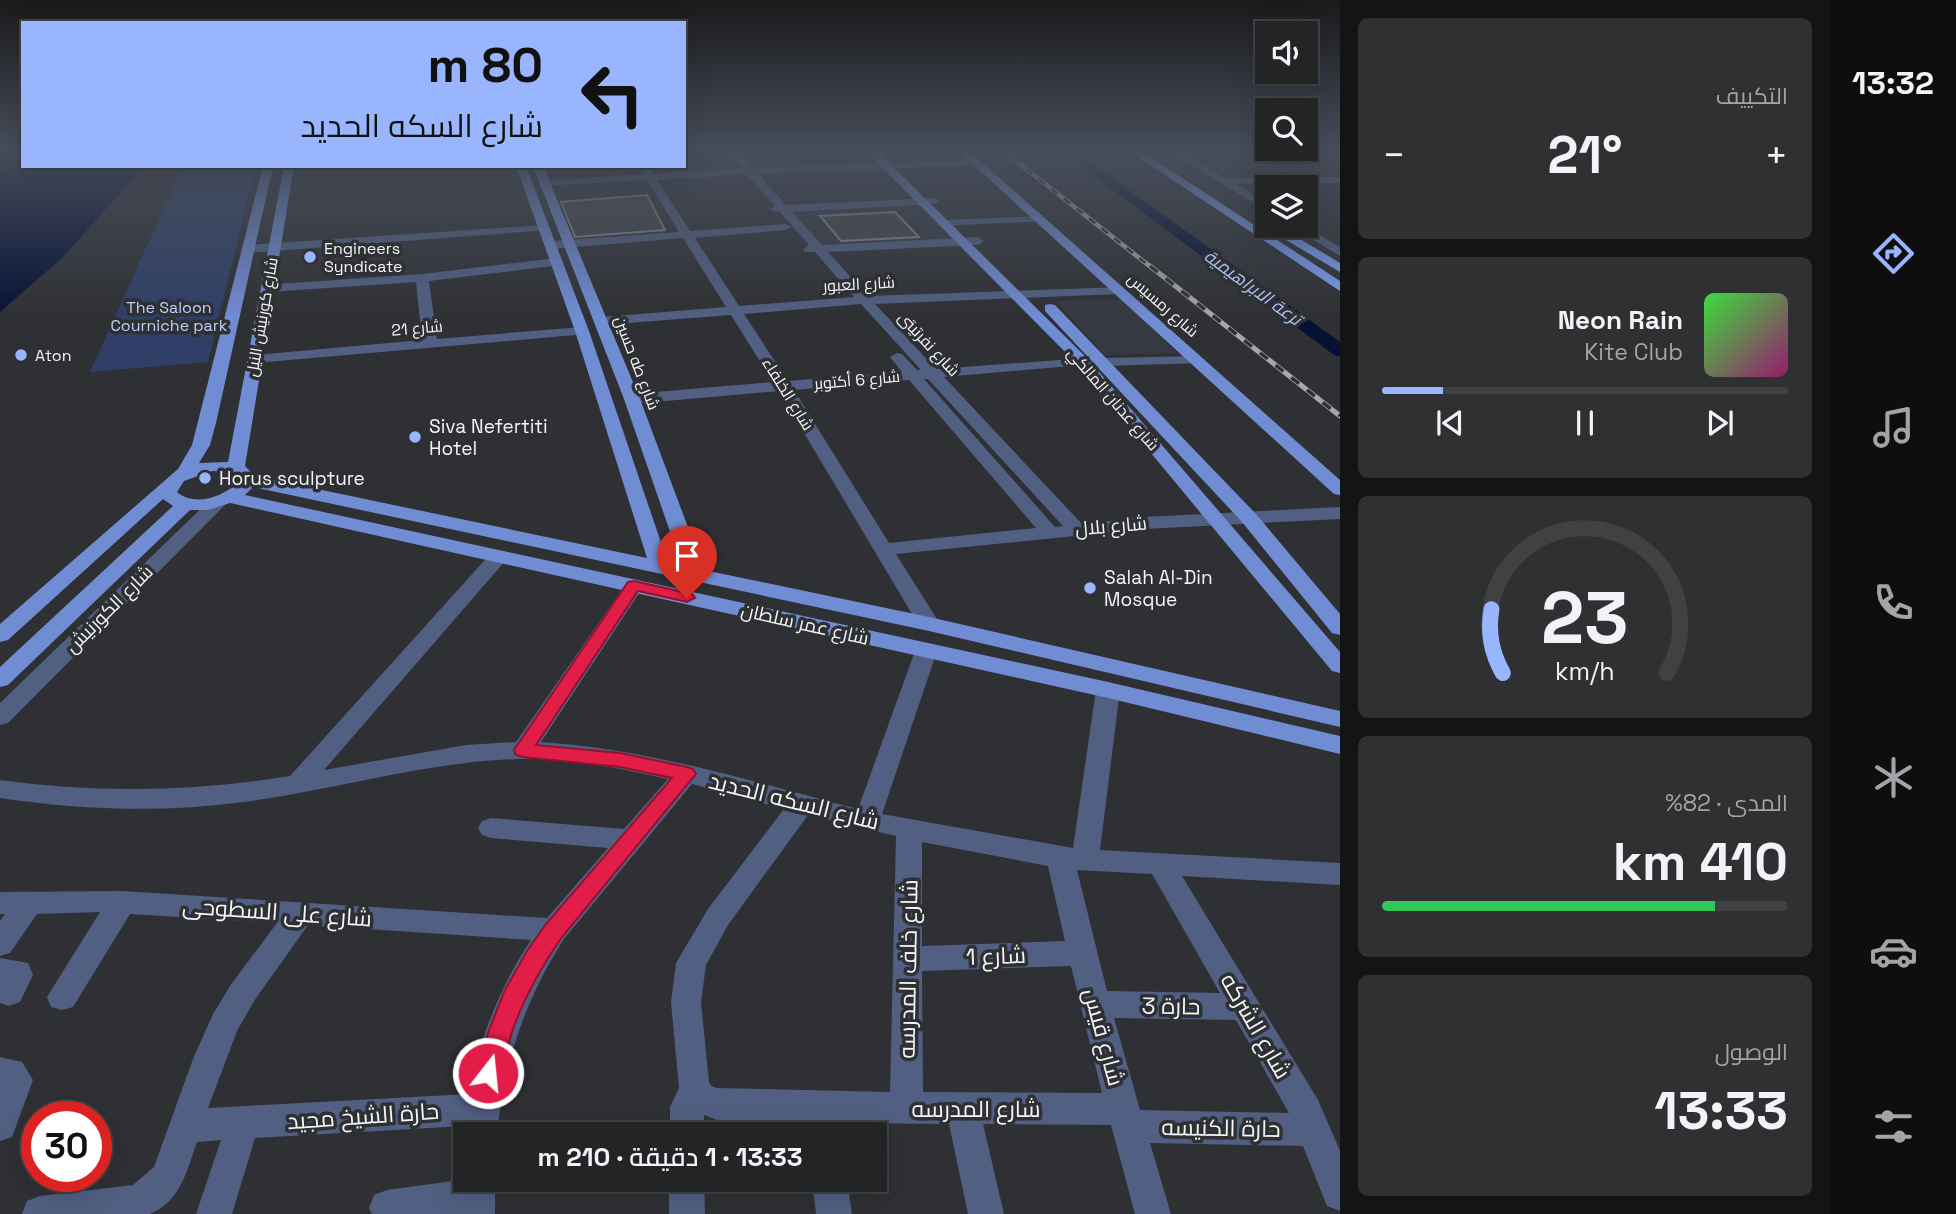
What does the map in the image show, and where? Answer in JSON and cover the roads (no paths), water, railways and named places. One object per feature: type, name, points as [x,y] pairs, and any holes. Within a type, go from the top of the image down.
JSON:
[{"type":"highway","points":[[1217,206],[1340,287]]},
{"type":"highway","points":[[1240,206],[1255,215]]},
{"type":"highway","points":[[1291,238],[1340,268]]},
{"type":"main road","name":"شارع كورنيش النيل","points":[[0,635],[178,479],[197,454],[208,423],[258,206]]},
{"type":"main road","name":"شارع كورنيش النيل","points":[[242,474],[255,359],[282,206]]},
{"type":"main road","points":[[536,206],[582,331],[657,558],[685,544]]},
{"type":"main road","name":"شارع طه حسين","points":[[554,206],[602,321],[696,576]]},
{"type":"main road","name":"شارع عدنان المالكي","points":[[933,206],[970,241],[1082,361],[1219,519],[1340,666]]},
{"type":"main road","name":"شارع رمسيس","points":[[1025,206],[1340,490]]},
{"type":"main road","name":"شارع عدنان المالكي","points":[[970,241],[1034,293],[1104,362],[1249,518],[1340,628]]},
{"type":"main road","name":"شارع عمر سلطان","points":[[178,479],[212,466],[657,558],[696,576],[929,624],[1340,719]]},
{"type":"main road","points":[[223,499],[243,487],[242,474]]},
{"type":"main road","points":[[0,680],[186,504],[172,499],[168,494],[178,479]]},
{"type":"main road","name":"شارع عمر سلطان","points":[[186,504],[223,499],[499,556],[1108,690],[1340,745]]},
{"type":"street","name":"شارع الخلفاء","points":[[668,206],[784,387],[929,624]]},
{"type":"street","name":"شارع نفرتيتى","points":[[774,206],[811,249],[847,302],[1049,532]]},
{"type":"street","points":[[777,209],[840,206]]},
{"type":"street","name":"شارع نفرتيتى","points":[[777,209],[786,227],[864,300],[1076,529]]},
{"type":"street","points":[[951,222],[1040,219]]},
{"type":"street","points":[[551,245],[786,227]]},
{"type":"street","points":[[247,249],[544,228]]},
{"type":"street","points":[[1316,238],[1340,253]]},
{"type":"street","points":[[811,249],[970,241]]},
{"type":"street","points":[[268,288],[422,278],[557,262]]},
{"type":"street","points":[[422,278],[430,344]]},
{"type":"street","name":"شارع العبور","points":[[602,321],[864,300],[1118,290]]},
{"type":"street","name":"شارع 21","points":[[255,359],[582,331]]},
{"type":"street","points":[[1104,362],[1198,360]]},
{"type":"street","name":"شارع 6 أكتوبر","points":[[632,400],[1082,361]]},
{"type":"street","name":"شارع الكورنيش","points":[[0,717],[223,499]]},
{"type":"street","name":"شارع بلال","points":[[883,550],[1076,529],[1340,513]]},
{"type":"street","points":[[298,783],[499,556]]},
{"type":"street","points":[[523,750],[634,586]]},
{"type":"street","points":[[867,821],[926,651]]},
{"type":"street","points":[[1073,859],[1108,690]]},
{"type":"street","name":"شارع السكه الحديد","points":[[0,789],[58,797],[180,799],[244,793],[466,754],[523,750],[620,760],[687,774],[867,821],[1073,859],[1340,874]]},
{"type":"street","points":[[481,1121],[500,1030],[517,990],[554,930],[687,774]]},
{"type":"street","points":[[687,1122],[687,1107],[695,1090],[686,1002],[691,963],[718,917],[803,803]]},
{"type":"street","points":[[491,828],[630,840]]},
{"type":"street","name":"شارع خلف المدرسه","points":[[906,1108],[909,830]]},
{"type":"street","name":"شارع قيس","points":[[1073,859],[1083,953],[1153,1214]]},
{"type":"street","name":"شارع الشركه","points":[[1161,865],[1246,1007],[1314,1130],[1340,1193]]},
{"type":"street","points":[[0,944],[30,901]]},
{"type":"street","points":[[62,997],[122,902]]},
{"type":"street","name":"شارع على السطوحى","points":[[0,903],[122,902],[554,930]]},
{"type":"street","points":[[40,1214],[79,1212],[133,1203],[157,1189],[172,1168],[209,1059],[225,1024],[262,963],[300,914]]},
{"type":"street","name":"شارع 1","points":[[909,958],[1083,953]]},
{"type":"street","name":"حارة 3","points":[[1095,1004],[1246,1007]]},
{"type":"street","points":[[0,1072],[11,1073],[17,1080],[0,1125]]},
{"type":"street","name":"شارع المدرسه","points":[[695,1090],[700,1098],[717,1104],[823,1120],[906,1108],[1126,1117]]},
{"type":"street","points":[[962,1109],[986,1214]]},
{"type":"street","name":"حارة الكنيسه","points":[[1126,1117],[1314,1130]]},
{"type":"street","name":"حارة الشيخ مجيد","points":[[186,1126],[481,1121]]},
{"type":"street","points":[[214,1214],[243,1124]]},
{"type":"street","points":[[687,1192],[687,1214]]},
{"type":"street","points":[[831,1192],[834,1214]]},
{"type":"street","points":[[387,1208],[478,1196]]},
{"type":"waterway","name":"ترعة الابراهيمية","points":[[1141,206],[1340,351]]},
{"type":"railway","points":[[1073,206],[1152,268]]},
{"type":"railway","points":[[1150,266],[1340,416]]},
{"type":"place","name":"Engineers Syndicate","points":[[310,257]]},
{"type":"place","name":"Aton","points":[[21,355]]},
{"type":"place","name":"Siva Nefertiti Hotel","points":[[415,437]]},
{"type":"place","name":"Horus sculpture","points":[[205,478]]},
{"type":"place","name":"Salah Al-Din Mosque","points":[[1090,588]]},
{"type":"park label","name":"The Saloon Courniche park","points":[[169,316]]}]
